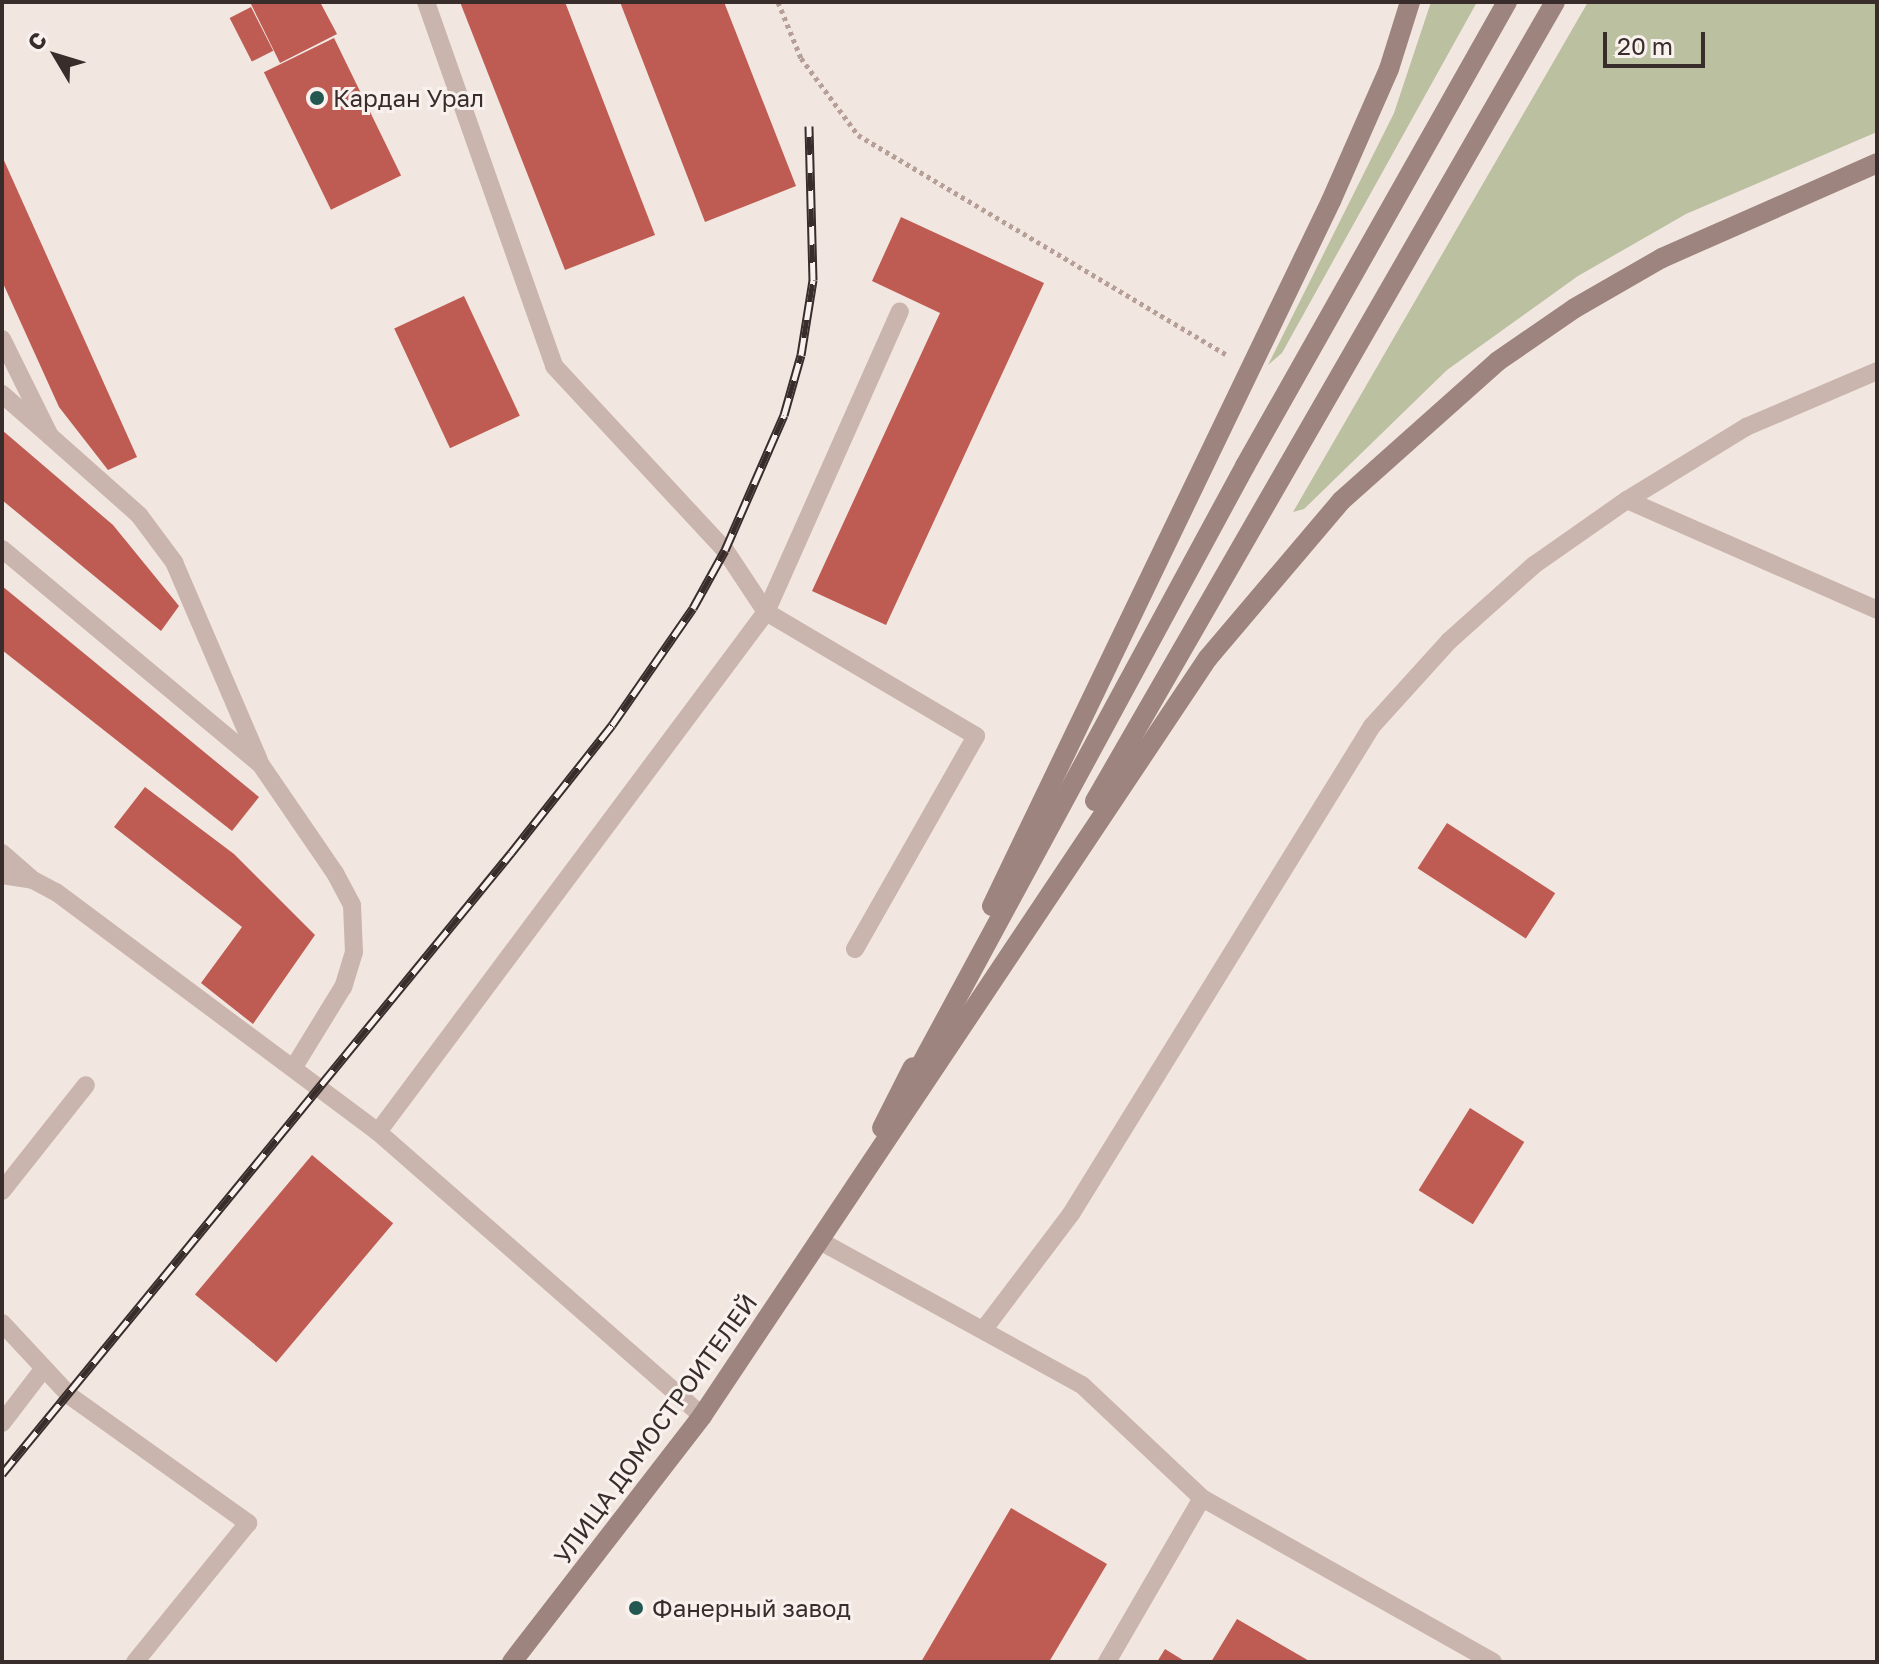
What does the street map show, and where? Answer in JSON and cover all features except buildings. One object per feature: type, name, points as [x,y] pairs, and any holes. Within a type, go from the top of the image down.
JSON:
[{"type":"main road","points":[[838,1214],[1331,201],[1389,69],[1410,2]]},
{"type":"main road","points":[[838,1214],[1238,480],[1507,2]]},
{"type":"main road","points":[[838,1214],[1103,788],[1555,2]]},
{"type":"main road","points":[[838,1214],[1208,658],[1341,501],[1414,430],[1498,361],[1575,308],[1662,258],[1877,163]]},
{"type":"main road","name":"УЛИЦА ДОМОСТРОИТЕЛЕЙ","points":[[512,1662],[702,1416],[838,1214]]},
{"type":"lane","points":[[426,2],[554,366],[725,550],[766,612],[976,736],[855,949]]},
{"type":"lane","points":[[378,1132],[766,612],[900,311]]},
{"type":"lane","points":[[2,339],[50,436]]},
{"type":"lane","points":[[984,1329],[1071,1214],[1372,726],[1449,641],[1534,565],[1627,500],[1746,427],[1877,371]]},
{"type":"lane","points":[[2,394],[139,515],[174,562],[261,765],[335,873],[352,905],[354,952],[343,987],[294,1067]]},
{"type":"lane","points":[[1627,500],[1877,610]]},
{"type":"lane","points":[[2,549],[261,765]]},
{"type":"lane","points":[[2,853],[33,880],[294,1067],[378,1132],[702,1416]]},
{"type":"lane","points":[[2,875],[33,880]]},
{"type":"lane","points":[[2,1191],[86,1085]]},
{"type":"lane","points":[[820,1241],[1082,1385],[1202,1498],[1493,1662]]},
{"type":"lane","points":[[2,1323],[70,1396],[248,1523],[135,1662]]},
{"type":"lane","points":[[2,1423],[44,1368]]},
{"type":"lane","points":[[1107,1662],[1202,1498]]},
{"type":"path","points":[[778,2],[801,58],[858,135],[1226,354]]},
{"type":"green space","points":[[1431,2],[1477,2],[1282,353],[1268,365],[1394,113]]},
{"type":"green space","points":[[1588,2],[1877,2],[1877,132],[1686,214],[1578,276],[1447,370],[1304,509],[1293,512]]},
{"type":"railway","points":[[2,1474],[511,853],[612,725],[693,608],[725,550],[784,415],[801,355],[813,280],[809,126]]},
{"type":"place","name":"Кардан Урал","points":[[317,98]]},
{"type":"place","name":"Фанерный завод","points":[[636,1608]]}]
